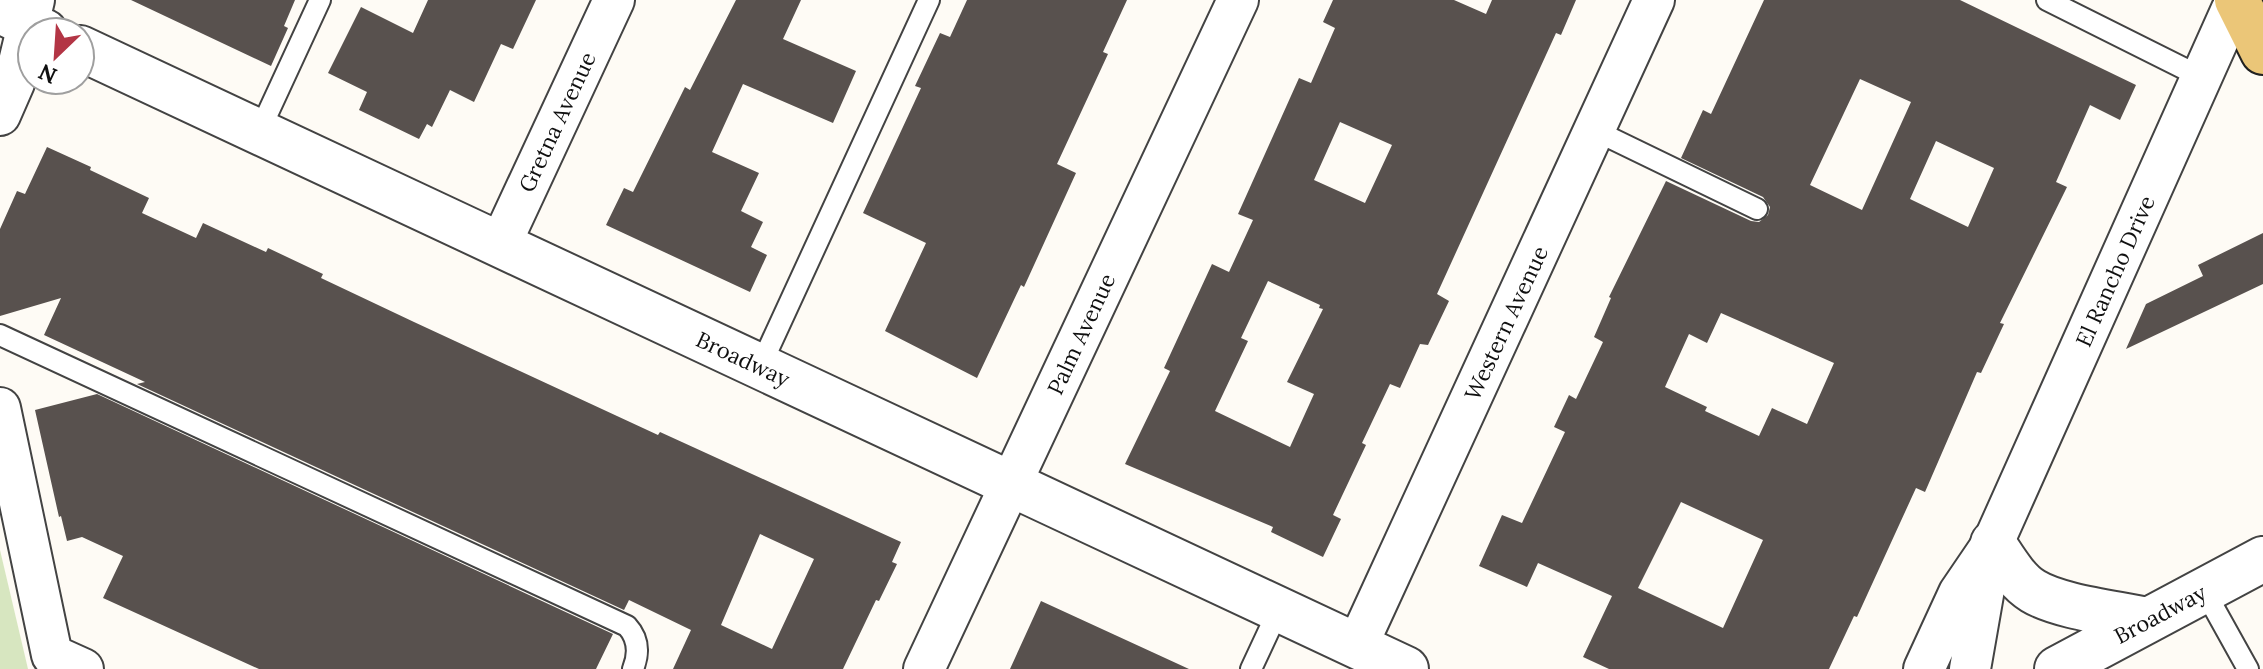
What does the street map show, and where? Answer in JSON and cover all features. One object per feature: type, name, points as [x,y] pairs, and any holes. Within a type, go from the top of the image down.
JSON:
[{"type":"main road","points":[[2237,0],[2263,52]]},
{"type":"street","name":"Gretna Avenue","points":[[500,245],[614,0]]},
{"type":"street","name":"Palm Avenue","points":[[924,669],[1238,0]]},
{"type":"street","name":"Western Avenue","points":[[1357,646],[1654,0]]},
{"type":"street","name":"El Rancho Drive","points":[[1924,669],[1959,593],[1993,543],[2237,0]]},
{"type":"street","name":"Broadway","points":[[96,56],[1406,669]]},
{"type":"street","points":[[0,115],[16,73]]},
{"type":"street","points":[[0,408],[67,662]]},
{"type":"street","name":"El Rancho Drive","points":[[1970,669],[1993,543]]},
{"type":"street","points":[[1993,543],[2012,571],[2031,590],[2052,600],[2147,620]]},
{"type":"street","name":"Broadway","points":[[2057,669],[2263,559]]},
{"type":"lane","points":[[259,132],[320,0]]},
{"type":"lane","points":[[760,367],[929,0]]},
{"type":"lane","points":[[2047,0],[2201,77]]},
{"type":"lane","points":[[2237,0],[2263,8]]},
{"type":"lane","points":[[1594,130],[1757,209]]},
{"type":"lane","points":[[0,335],[627,626],[635,634],[637,659],[633,669]]},
{"type":"lane","points":[[2204,590],[2248,669]]},
{"type":"lane","points":[[1251,669],[1279,609]]},
{"type":"green space","points":[[0,550],[28,669],[0,669]]},
{"type":"building","points":[[131,0],[295,0],[284,26],[288,28],[271,66]]},
{"type":"building","points":[[428,0],[536,0],[513,49],[501,44],[474,102],[450,90],[432,127],[427,124],[419,139],[359,110],[367,92],[328,73],[361,7],[413,33]]},
{"type":"building","points":[[736,0],[801,0],[783,39],[856,71],[833,123],[743,84],[712,152],[759,173],[741,211],[763,222],[751,247],[767,255],[750,292],[606,225],[624,188],[633,192],[685,87],[690,90]]},
{"type":"building","points":[[967,0],[1127,0],[1103,52],[1108,54],[1057,164],[1076,173],[1024,287],[1021,285],[977,378],[885,331],[926,243],[863,213],[921,88],[915,86],[940,33],[950,37]]},
{"type":"building","points":[[1333,0],[1454,0],[1486,14],[1492,0],[1576,0],[1561,35],[1556,33],[1437,294],[1449,301],[1428,345],[1420,344],[1400,388],[1390,384],[1362,443],[1366,445],[1333,515],[1341,519],[1323,557],[1271,532],[1273,527],[1125,464],[1170,371],[1164,368],[1212,264],[1229,272],[1253,220],[1238,214],[1299,78],[1311,83],[1335,28],[1323,22]],"holes":[[[1340,122],[1392,145],[1365,203],[1314,180]],[[1268,281],[1323,309],[1287,382],[1314,394],[1290,447],[1215,411],[1248,341],[1241,338]]]},
{"type":"building","points":[[1764,0],[1960,0],[2136,85],[2120,120],[2090,105],[2056,182],[2067,187],[2000,323],[2004,324],[1981,373],[1977,372],[1925,492],[1916,488],[1857,617],[1854,616],[1829,669],[1609,669],[1583,657],[1612,596],[1538,563],[1527,587],[1479,566],[1502,515],[1522,523],[1565,432],[1554,427],[1569,395],[1576,399],[1603,342],[1594,337],[1609,297],[1666,181],[1751,221],[1759,222],[1768,215],[1770,207],[1763,197],[1681,158],[1703,110],[1711,114]],"holes":[[[1860,79],[1911,102],[1862,210],[1810,185]],[[1936,141],[1994,168],[1968,227],[1910,199]],[[1721,313],[1834,363],[1807,424],[1772,408],[1759,436],[1705,411],[1707,407],[1665,387],[1689,334],[1707,343]],[[1681,502],[1763,540],[1723,628],[1638,588]]]},
{"type":"building","points":[[47,147],[149,198],[142,213],[196,238],[203,223],[266,252],[268,248],[323,274],[321,278],[414,322],[658,435],[660,432],[901,542],[892,562],[897,564],[843,669],[673,669],[691,630],[629,600],[624,610],[137,384],[145,382],[44,335],[61,298],[0,316],[0,229],[17,191],[25,194]],"holes":[[[760,534],[814,559],[772,649],[721,625]]]},
{"type":"building","points":[[2263,233],[2263,284],[2126,349],[2146,304],[2203,276],[2198,265]]},
{"type":"building","points":[[97,394],[613,634],[596,669],[259,669],[103,598],[123,556],[82,537],[67,541],[35,410]]},
{"type":"building","points":[[1041,601],[1189,669],[1010,669]]}]
